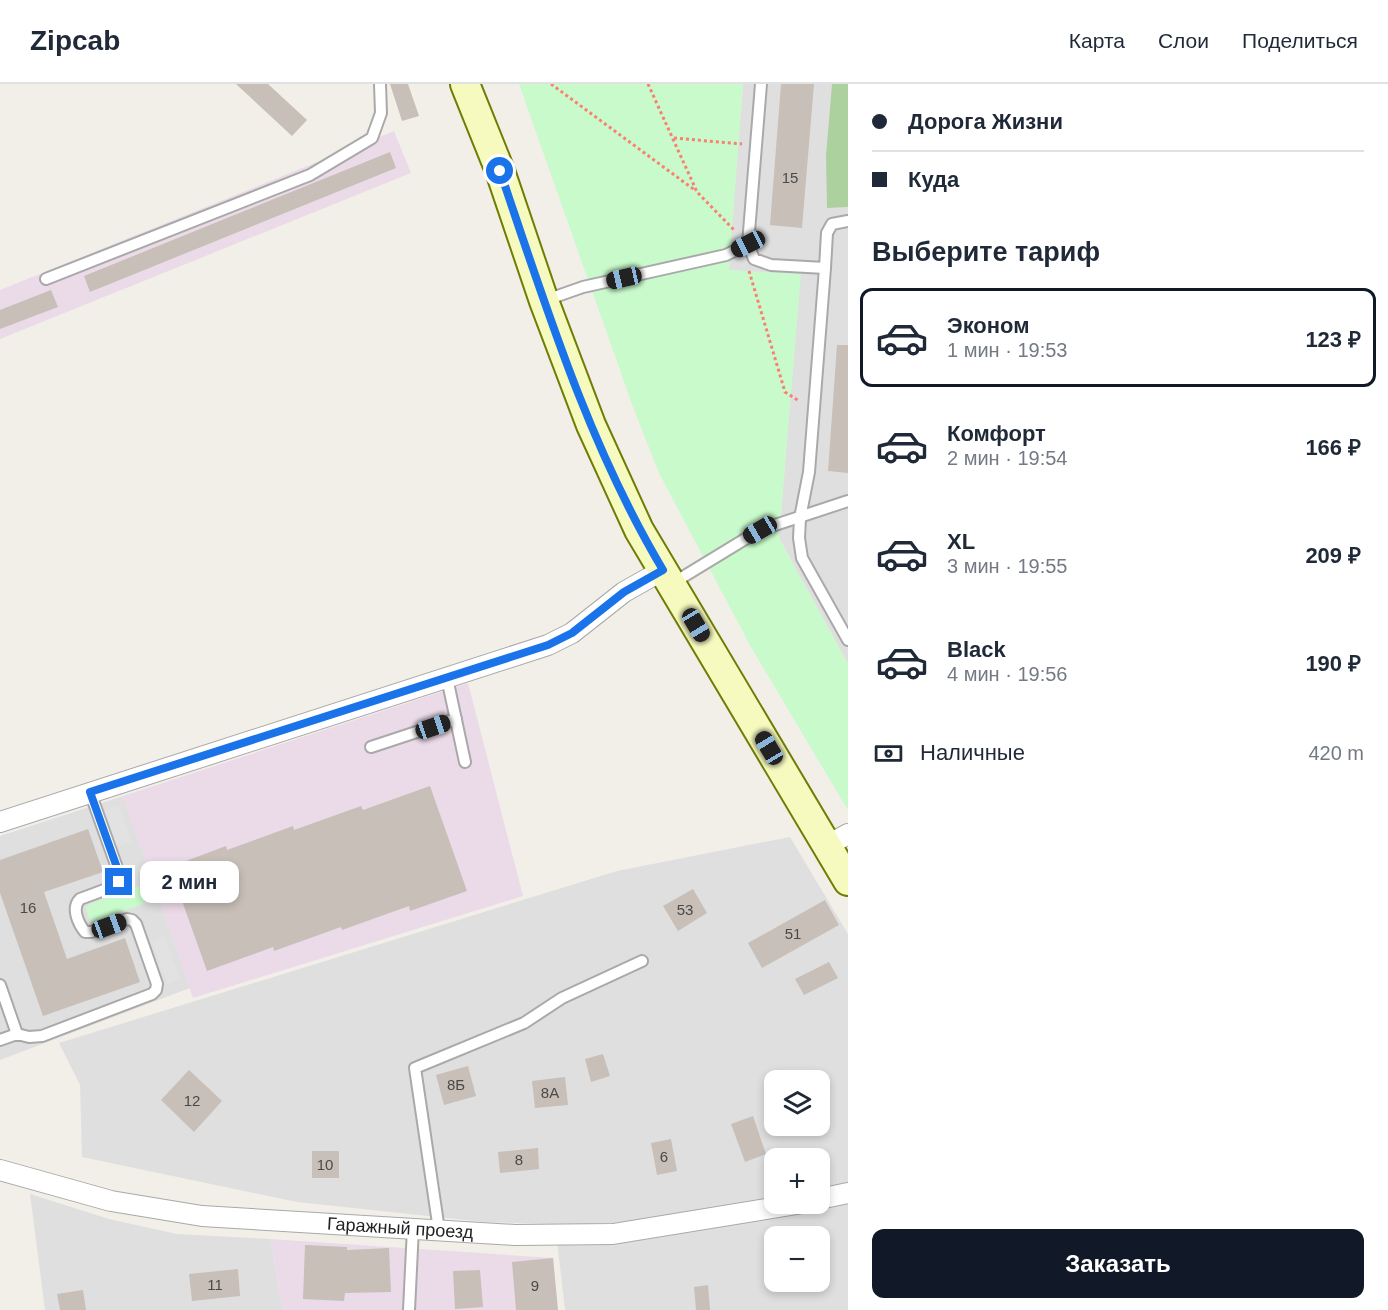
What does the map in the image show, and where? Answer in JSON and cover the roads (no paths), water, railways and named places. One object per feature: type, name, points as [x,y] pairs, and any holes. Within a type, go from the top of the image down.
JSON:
[{"type":"main road","points":[[465,84],[500,171],[544,301],[591,425],[639,530],[837,840],[848,881]]},
{"type":"street","points":[[0,822],[548,645],[572,633],[624,592],[667,577]]},
{"type":"street","name":"Гаражный проезд","points":[[0,1170],[111,1201],[202,1216],[515,1235],[613,1234],[764,1209]]},
{"type":"street","points":[[830,1197],[848,1193]]},
{"type":"lane","points":[[45,279],[310,176],[372,138],[381,113],[380,84]]},
{"type":"lane","points":[[761,84],[748,244],[754,259],[771,265],[825,268]]},
{"type":"lane","points":[[848,221],[832,224],[827,233],[809,472],[800,518],[799,538],[802,558],[848,640]]},
{"type":"lane","points":[[544,301],[582,287],[726,255],[748,244]]},
{"type":"lane","points":[[667,577],[760,530],[848,501]]},
{"type":"lane","points":[[447,678],[465,762]]},
{"type":"lane","points":[[372,747],[456,719]]},
{"type":"lane","points":[[0,1040],[17,1034],[29,1037],[42,1036],[152,994],[156,990],[157,984],[132,920],[85,932],[75,909],[75,903],[80,899],[115,886],[120,876],[90,792]]},
{"type":"lane","points":[[439,1230],[415,1068],[524,1023],[562,998],[642,961]]},
{"type":"lane","points":[[0,985],[17,1034]]},
{"type":"lane","points":[[409,1310],[413,1228]]}]
